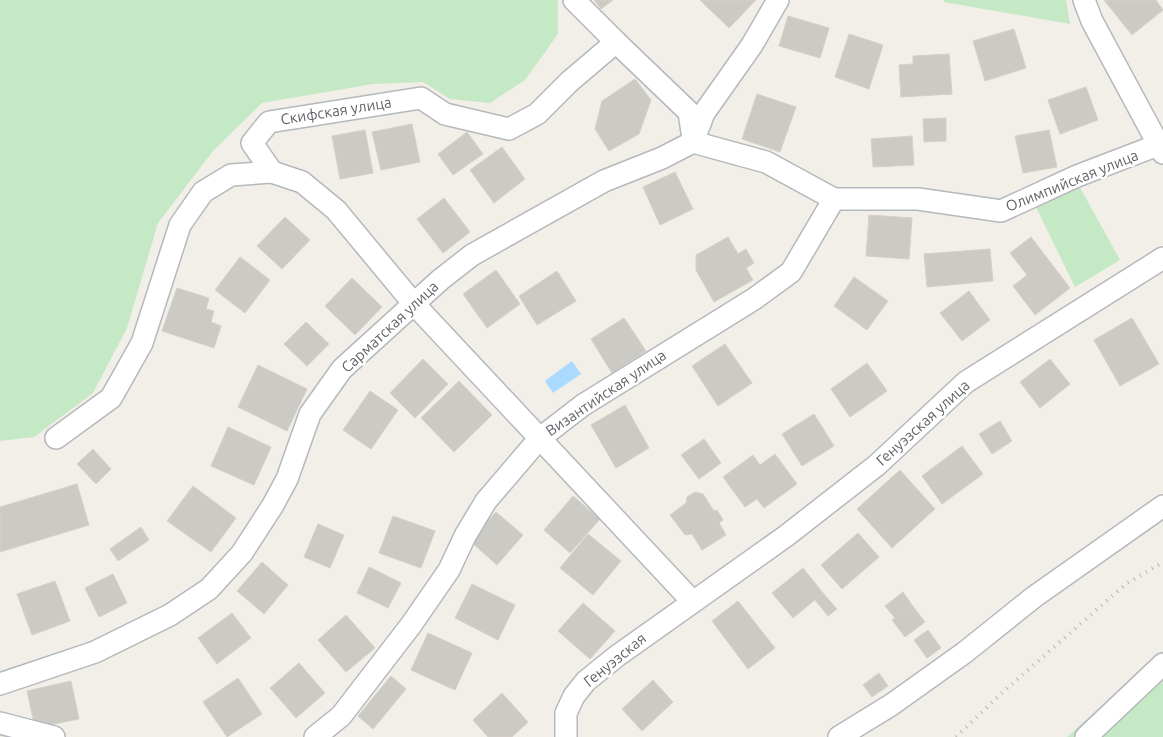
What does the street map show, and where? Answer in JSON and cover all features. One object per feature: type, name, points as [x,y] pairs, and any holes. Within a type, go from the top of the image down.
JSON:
[{"type":"street","points":[[574,0],[689,112],[693,142]]},
{"type":"street","points":[[693,142],[704,113],[752,45],[778,0]]},
{"type":"street","points":[[1084,0],[1092,22],[1162,147]]},
{"type":"street","name":"Скифская улица","points":[[272,172],[252,143],[270,122],[421,98],[445,114],[509,129],[537,114],[569,82],[616,42]]},
{"type":"street","name":"Олимпийская улица","points":[[693,142],[766,162],[834,200],[918,199],[1001,211],[1077,176],[1162,147]]},
{"type":"street","name":"Сарматская улица","points":[[0,684],[95,652],[170,615],[209,589],[242,553],[273,505],[287,479],[310,414],[342,370],[414,304],[472,255],[604,181],[662,158],[693,142]]},
{"type":"street","points":[[56,438],[111,398],[142,343],[180,225],[203,192],[231,175],[272,172],[302,182],[336,210],[414,304],[538,439],[692,601]]},
{"type":"street","name":"Византийская улица","points":[[314,737],[341,716],[411,624],[449,570],[465,536],[486,501],[538,439],[583,405],[754,299],[791,272],[834,200]]},
{"type":"street","name":"Генуэзская улица","points":[[692,601],[786,536],[862,477],[966,382],[1163,258]]},
{"type":"street","points":[[839,737],[891,705],[1034,597],[1163,506]]},
{"type":"street","name":"Генуэзская","points":[[566,737],[566,713],[574,696],[586,681],[692,601]]},
{"type":"street","points":[[1086,737],[1163,664]]},
{"type":"street","points":[[0,723],[54,737]]},
{"type":"green space","points":[[0,0],[558,0],[558,34],[525,80],[490,103],[450,99],[423,82],[373,84],[262,103],[213,151],[158,223],[127,328],[93,393],[34,437],[0,441]]},
{"type":"green space","points":[[944,0],[1066,0],[1070,24],[944,2]]},
{"type":"green space","points":[[1078,184],[1120,260],[1075,287],[1034,203]]},
{"type":"green space","points":[[1163,651],[1163,737],[1067,737]]},
{"type":"water","points":[[572,361],[581,374],[553,393],[545,381]]},
{"type":"building","points":[[594,0],[613,0],[601,9]]},
{"type":"building","points":[[700,0],[756,0],[729,28]]},
{"type":"building","points":[[1104,0],[1156,0],[1163,10],[1132,35]]},
{"type":"building","points":[[788,16],[829,28],[820,58],[779,46]]},
{"type":"building","points":[[1014,29],[1026,68],[985,81],[973,41]]},
{"type":"building","points":[[849,34],[883,45],[869,89],[835,77]]},
{"type":"building","points":[[949,54],[952,94],[901,97],[899,65],[913,64],[913,56]]},
{"type":"building","points":[[635,79],[651,100],[639,134],[609,151],[595,129],[602,101]]},
{"type":"building","points":[[1086,87],[1098,120],[1060,134],[1048,100]]},
{"type":"building","points":[[757,94],[796,107],[780,152],[742,139]]},
{"type":"building","points":[[946,118],[946,141],[924,142],[923,119]]},
{"type":"building","points":[[412,124],[420,162],[381,170],[372,132]]},
{"type":"building","points":[[365,130],[373,173],[340,179],[332,136]]},
{"type":"building","points":[[1049,130],[1057,167],[1023,173],[1015,136]]},
{"type":"building","points":[[467,132],[483,154],[453,175],[438,154]]},
{"type":"building","points":[[912,136],[914,165],[873,167],[871,139]]},
{"type":"building","points":[[502,147],[525,179],[494,203],[470,170]]},
{"type":"building","points":[[675,172],[693,209],[660,225],[643,187]]},
{"type":"building","points":[[444,198],[470,232],[443,253],[417,219]]},
{"type":"building","points":[[869,215],[912,218],[909,259],[866,256]]},
{"type":"building","points":[[285,217],[310,240],[282,269],[257,246]]},
{"type":"building","points":[[728,237],[738,254],[746,249],[754,263],[746,268],[753,280],[714,302],[696,270],[696,255]]},
{"type":"building","points":[[1031,237],[1070,288],[1035,315],[1013,286],[1027,275],[1010,253]]},
{"type":"building","points":[[990,249],[993,281],[927,287],[924,254]]},
{"type":"building","points":[[240,257],[270,280],[245,313],[215,290]]},
{"type":"building","points":[[496,270],[520,304],[487,328],[463,294]]},
{"type":"building","points":[[557,271],[576,301],[537,325],[519,296]]},
{"type":"building","points":[[854,277],[888,301],[867,330],[834,306]]},
{"type":"building","points":[[352,278],[382,307],[355,335],[325,306]]},
{"type":"building","points":[[177,288],[209,298],[206,309],[214,311],[211,322],[221,326],[214,348],[162,331]]},
{"type":"building","points":[[969,291],[990,320],[962,341],[940,313]]},
{"type":"building","points":[[624,318],[646,351],[612,373],[591,339]]},
{"type":"building","points":[[1132,318],[1159,364],[1120,386],[1094,340]]},
{"type":"building","points":[[306,322],[329,344],[307,366],[284,344]]},
{"type":"building","points":[[725,344],[752,383],[718,406],[692,366]]},
{"type":"building","points":[[423,359],[448,384],[415,418],[390,393]]},
{"type":"building","points":[[1050,359],[1070,384],[1040,408],[1020,382]]},
{"type":"building","points":[[867,363],[887,391],[850,417],[831,389]]},
{"type":"building","points":[[258,365],[307,389],[287,431],[238,407]]},
{"type":"building","points":[[459,381],[492,415],[454,452],[421,418]]},
{"type":"building","points":[[370,391],[398,410],[371,449],[343,430]]},
{"type":"building","points":[[625,405],[649,448],[616,468],[591,425]]},
{"type":"building","points":[[814,414],[834,446],[802,466],[782,434]]},
{"type":"building","points":[[1000,421],[1012,441],[992,454],[979,434]]},
{"type":"building","points":[[228,427],[271,447],[254,485],[211,466]]},
{"type":"building","points":[[704,439],[721,463],[699,479],[681,455]]},
{"type":"building","points":[[962,446],[983,474],[942,504],[922,476]]},
{"type":"building","points":[[93,449],[111,469],[96,484],[77,464]]},
{"type":"building","points":[[775,454],[797,484],[764,508],[757,499],[745,507],[723,477],[753,455],[760,465]]},
{"type":"building","points":[[900,470],[935,509],[892,548],[857,509]]},
{"type":"building","points":[[77,484],[89,525],[0,552],[0,507]]},
{"type":"building","points":[[193,486],[236,518],[211,552],[167,521]]},
{"type":"building","points":[[695,492],[703,494],[714,511],[717,510],[723,520],[719,523],[726,535],[702,550],[692,534],[685,535],[670,515],[686,503],[687,497]]},
{"type":"building","points":[[573,496],[600,519],[570,553],[544,530]]},
{"type":"building","points":[[496,512],[523,535],[497,565],[470,541]]},
{"type":"building","points":[[393,516],[435,531],[421,568],[379,553]]},
{"type":"building","points":[[318,524],[344,535],[330,568],[304,557]]},
{"type":"building","points":[[141,527],[149,540],[118,561],[110,549]]},
{"type":"building","points":[[858,533],[879,557],[842,589],[821,565]]},
{"type":"building","points":[[588,534],[621,561],[593,595],[560,568]]},
{"type":"building","points":[[262,562],[288,585],[264,614],[237,591]]},
{"type":"building","points":[[369,567],[401,583],[388,608],[357,593]]},
{"type":"building","points":[[803,568],[823,593],[793,618],[772,593]]},
{"type":"building","points":[[113,574],[127,603],[99,617],[85,588]]},
{"type":"building","points":[[55,581],[70,621],[32,635],[17,594]]},
{"type":"building","points":[[472,584],[515,605],[498,640],[455,618]]},
{"type":"building","points":[[903,592],[912,605],[895,618],[885,606]]},
{"type":"building","points":[[823,593],[837,609],[828,616],[815,600]]},
{"type":"building","points":[[738,601],[775,648],[748,669],[712,621]]},
{"type":"building","points":[[583,603],[615,631],[590,659],[558,631]]},
{"type":"building","points":[[912,605],[925,622],[905,637],[892,620]]},
{"type":"building","points":[[232,613],[251,638],[217,664],[198,638]]},
{"type":"building","points":[[346,615],[375,648],[346,672],[318,640]]},
{"type":"building","points":[[928,630],[941,648],[927,658],[914,640]]},
{"type":"building","points":[[428,633],[472,653],[455,690],[411,670]]},
{"type":"building","points":[[299,663],[325,693],[296,718],[270,688]]},
{"type":"building","points":[[879,673],[888,686],[872,697],[863,685]]},
{"type":"building","points":[[391,676],[406,689],[373,729],[358,716]]},
{"type":"building","points":[[238,678],[262,714],[227,737],[203,702]]},
{"type":"building","points":[[653,680],[673,702],[642,731],[622,709]]},
{"type":"building","points":[[71,681],[79,719],[35,728],[27,691]]},
{"type":"building","points":[[502,693],[528,722],[512,737],[488,737],[473,720]]},
{"type":"railway","points":[[956,737],[1004,691],[1126,584],[1163,562]]}]
